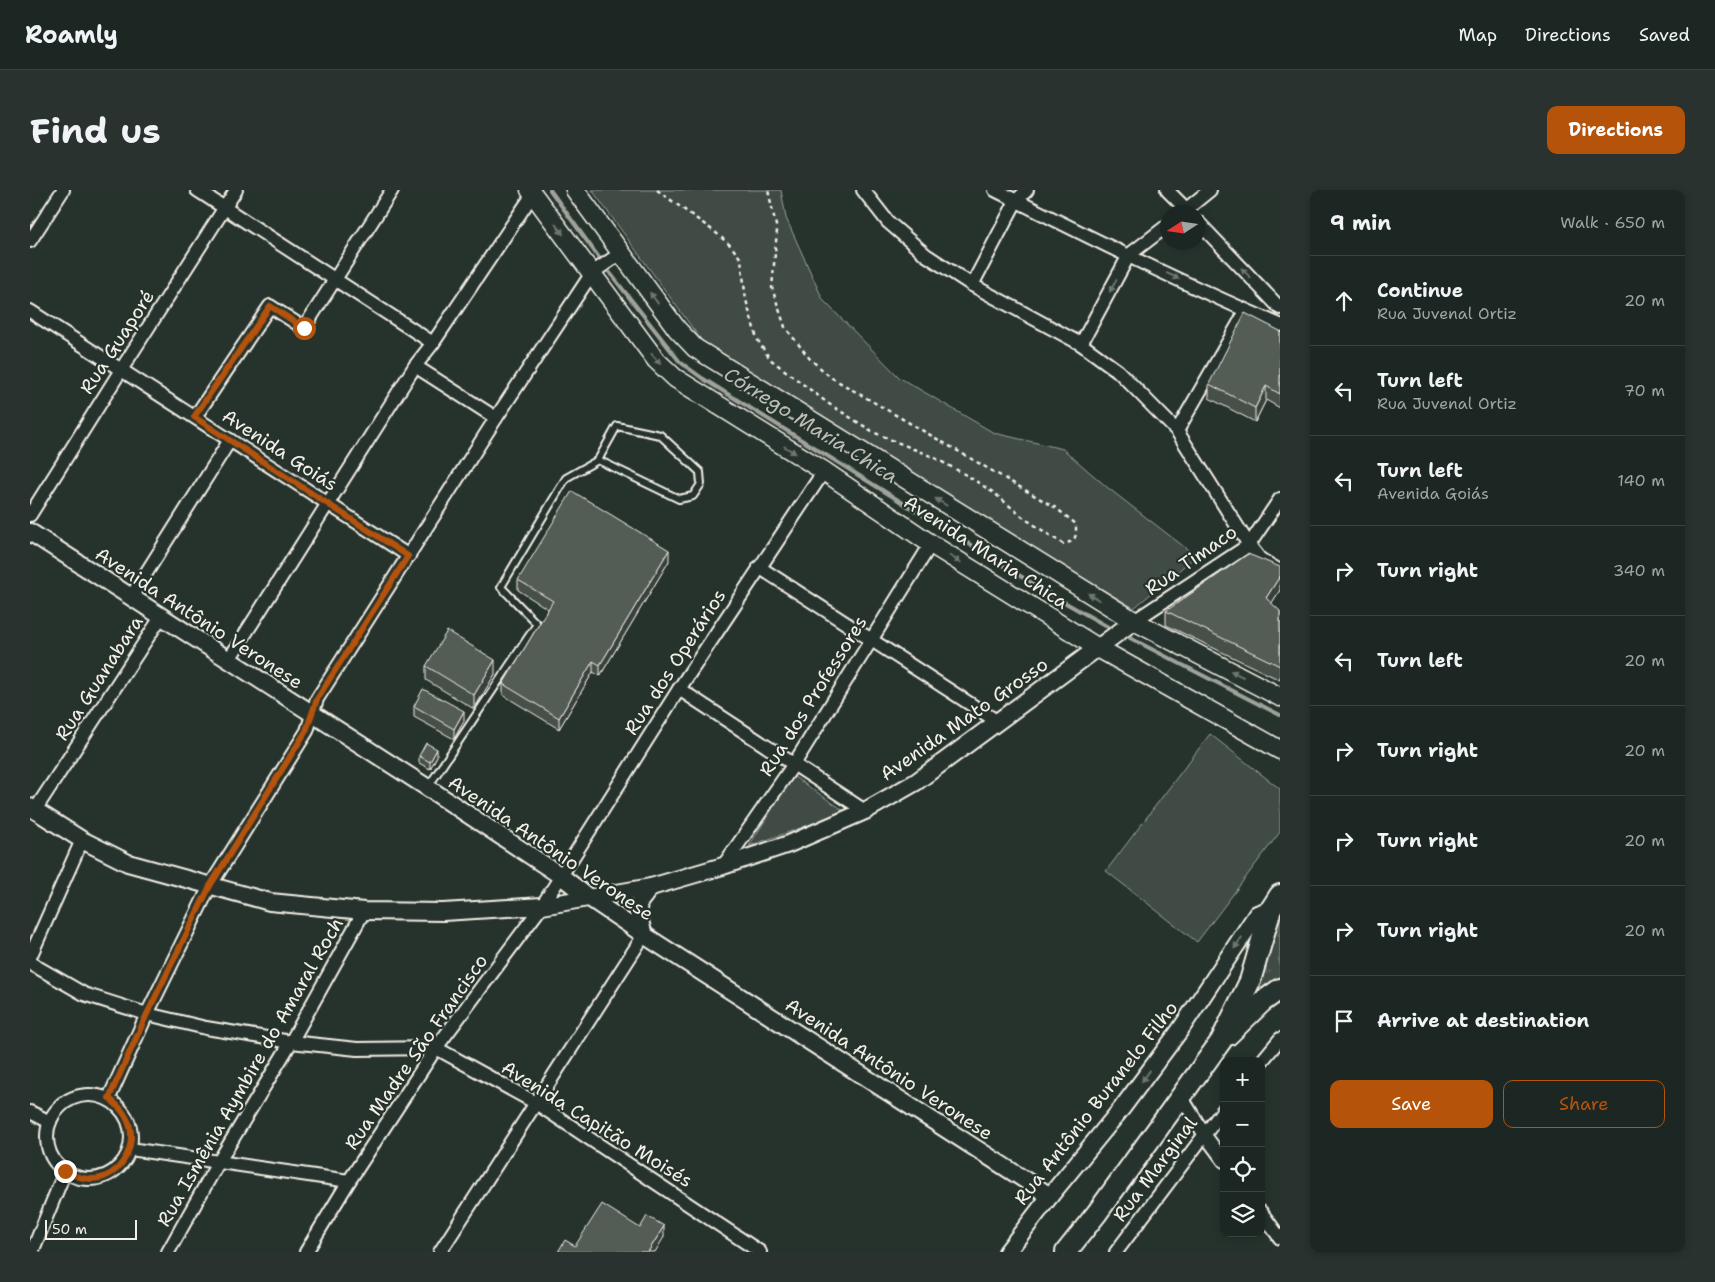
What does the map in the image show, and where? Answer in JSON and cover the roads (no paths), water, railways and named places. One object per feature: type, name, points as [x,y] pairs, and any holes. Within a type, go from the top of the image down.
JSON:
[{"type":"main road","name":"Avenida Maria Chica","points":[[575,190],[620,254],[694,348],[1134,621],[1280,697]]},
{"type":"main road","name":"Avenida Maria Chica","points":[[531,192],[593,272],[656,360],[675,378],[824,471],[931,544],[1098,648],[1280,750]]},
{"type":"main road","points":[[1066,1252],[1097,1213],[1221,1041],[1250,981],[1275,902]]},
{"type":"main road","points":[[1221,1041],[1262,1002],[1280,989]]},
{"type":"street","points":[[30,240],[62,190]]},
{"type":"street","points":[[197,190],[433,343]]},
{"type":"street","name":"Rua Guaporé","points":[[30,515],[120,370],[236,190]]},
{"type":"street","points":[[194,417],[270,306],[304,328],[392,190]]},
{"type":"street","points":[[864,190],[888,222],[926,255],[972,285],[1081,344],[1118,371],[1177,431],[1249,545],[1260,559],[1280,571]]},
{"type":"street","points":[[995,190],[1129,256],[1280,325]]},
{"type":"street","points":[[972,285],[1016,200],[1027,190]]},
{"type":"street","points":[[1167,190],[1180,205]]},
{"type":"street","points":[[1194,205],[1210,190]]},
{"type":"street","points":[[228,660],[415,366],[433,343],[531,192]]},
{"type":"street","points":[[1205,229],[1280,308]]},
{"type":"street","points":[[1081,344],[1129,256],[1160,231]]},
{"type":"street","points":[[109,1098],[147,1014],[210,886],[306,731],[317,699],[496,418],[593,272],[620,254]]},
{"type":"street","name":"Avenida Goiás","points":[[30,311],[408,556]]},
{"type":"street","points":[[1177,431],[1246,311]]},
{"type":"street","points":[[415,366],[496,418]]},
{"type":"street","points":[[131,598],[230,440]]},
{"type":"street","name":"Rua dos Operários","points":[[561,876],[679,689],[824,471]]},
{"type":"street","name":"Rua Timaco","points":[[1134,621],[1249,545],[1280,499]]},
{"type":"street","name":"Avenida Antônio Veronese","points":[[30,532],[428,788],[561,876],[644,935],[1050,1196]]},
{"type":"street","name":"Rua dos Professores","points":[[724,866],[794,764],[931,544]]},
{"type":"street","points":[[759,567],[998,722]]},
{"type":"street","name":"Rua Guanabara","points":[[32,808],[161,617]]},
{"type":"street","name":"Avenida Mato Grosso","points":[[32,808],[82,840],[128,863],[270,902],[364,911],[443,912],[542,906],[652,887],[724,866],[789,844],[865,811],[916,782],[1134,621]]},
{"type":"street","points":[[679,689],[865,811]]},
{"type":"street","points":[[30,957],[82,840]]},
{"type":"street","name":"Rua Madre São Francisco","points":[[306,1252],[349,1181],[436,1048],[542,906],[561,876]]},
{"type":"street","points":[[440,1252],[644,935],[639,918],[638,904],[652,887]]},
{"type":"street","name":"Rua Antônio Buranelo Filho","points":[[1007,1252],[1122,1108],[1180,1030],[1257,914],[1275,902]]},
{"type":"street","name":"Rua Ismênia Aymbire do Amaral Roch","points":[[168,1252],[364,911]]},
{"type":"street","name":"Avenida Capitão Moisés","points":[[30,963],[84,994],[147,1014],[206,1028],[290,1042],[357,1049],[436,1048],[536,1103],[760,1252]]},
{"type":"street","points":[[1265,1057],[1280,1039]]},
{"type":"street","points":[[90,1094],[109,1098],[120,1108],[128,1120],[132,1135],[130,1149],[125,1160],[115,1171],[102,1178],[78,1178],[65,1171],[56,1163],[49,1150],[47,1136],[50,1122],[60,1106],[72,1098],[90,1094]]},
{"type":"street","points":[[1181,1096],[1204,1134],[1220,1156]]},
{"type":"street","points":[[30,1112],[50,1122]]},
{"type":"street","name":"Rua Marginal","points":[[1116,1252],[1220,1114]]},
{"type":"street","points":[[130,1149],[349,1181]]},
{"type":"street","points":[[32,1252],[65,1171]]},
{"type":"street","points":[[1265,1217],[1280,1238]]},
{"type":"lane","points":[[428,788],[537,624],[501,587],[566,478],[598,460],[617,426],[660,435],[700,472],[702,484],[693,496],[679,499],[598,460]]},
{"type":"waterway","name":"Córrego Maria Chica","points":[[550,190],[610,273],[680,362],[702,378],[1043,590],[1108,627]]},
{"type":"waterway","name":"Córrego Maria Chica","points":[[1130,638],[1280,715]]}]
